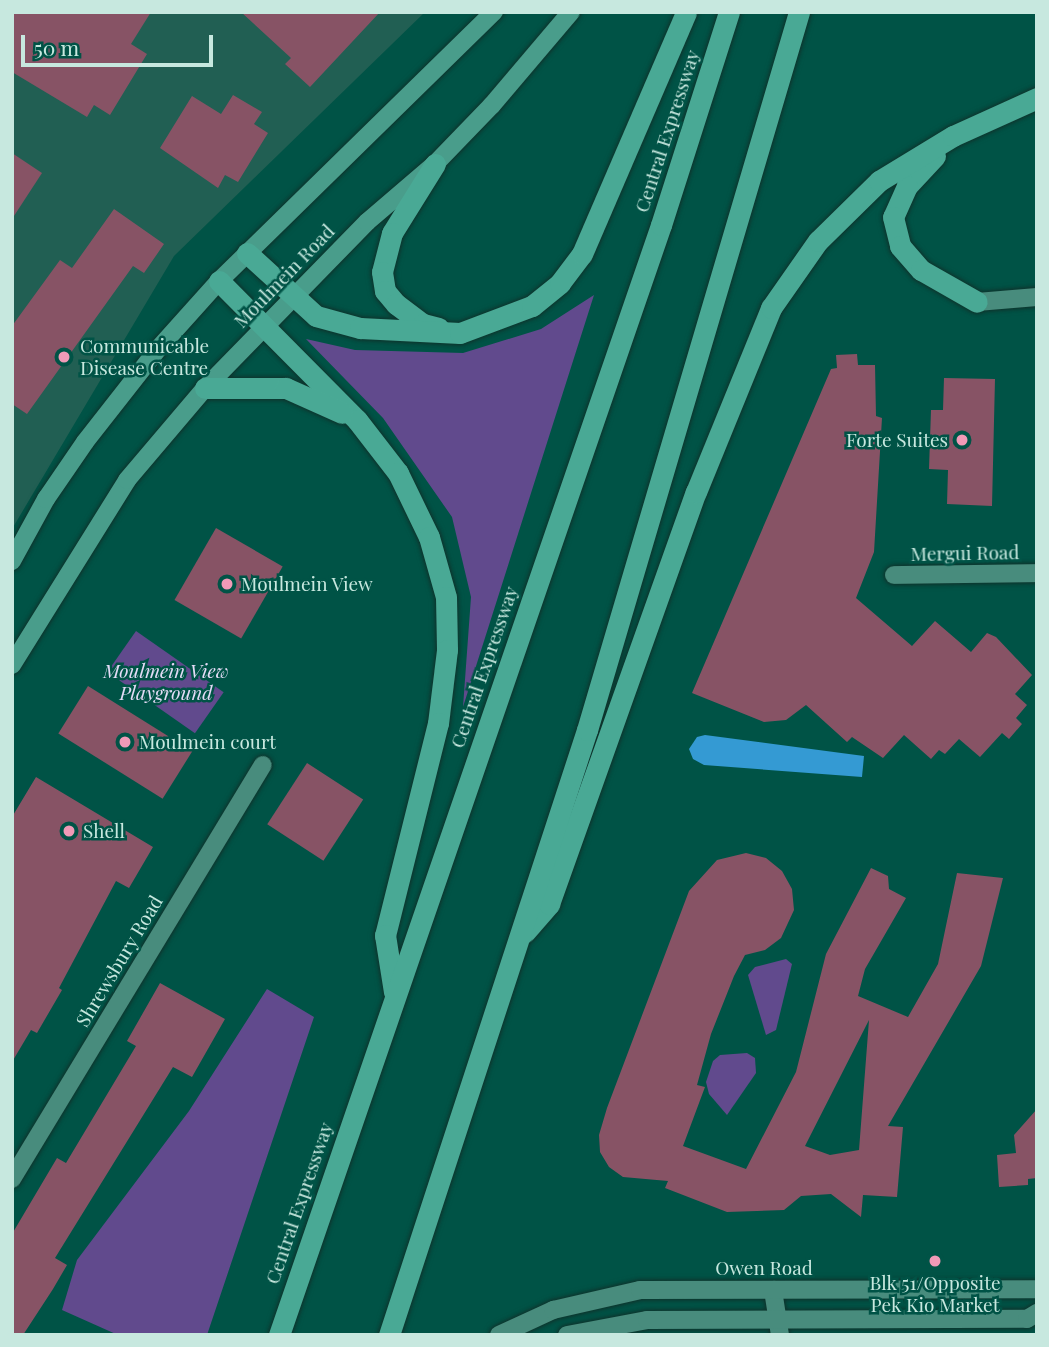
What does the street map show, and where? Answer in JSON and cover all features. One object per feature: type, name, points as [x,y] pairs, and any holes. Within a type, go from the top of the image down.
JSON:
[{"type":"highway","name":"Central Expressway","points":[[279,1335],[394,994],[661,225],[729,12]]},
{"type":"highway","points":[[389,1335],[587,730],[799,12]]},
{"type":"highway","points":[[247,253],[316,316],[335,324],[397,332],[460,333],[532,306],[561,283],[582,254],[683,21]]},
{"type":"highway","points":[[519,939],[549,904],[696,492],[771,309],[818,241],[879,181],[953,136],[1037,99]]},
{"type":"highway","points":[[953,136],[907,186],[893,217],[901,246],[921,270],[978,302]]},
{"type":"highway","points":[[435,164],[392,233],[382,272],[385,290],[407,313],[423,324],[460,333]]},
{"type":"highway","points":[[219,281],[265,324],[357,420],[398,473],[429,537],[446,597],[447,650],[438,723],[385,935],[394,994]]},
{"type":"highway","points":[[205,388],[286,388],[357,420]]},
{"type":"main road","points":[[12,561],[46,499],[92,433],[219,281],[494,12]]},
{"type":"main road","name":"Moulmein Road","points":[[12,665],[127,480],[205,388],[367,222],[435,164],[538,55],[571,12]]},
{"type":"street","points":[[978,302],[1037,298]]},
{"type":"street","name":"Mergui Road","points":[[894,575],[1037,573]]},
{"type":"street","name":"Shrewsbury Road","points":[[12,1179],[263,765]]},
{"type":"street","name":"Owen Road","points":[[499,1335],[553,1310],[640,1290],[1037,1289]]},
{"type":"street","points":[[773,1290],[779,1327]]},
{"type":"street","points":[[568,1335],[647,1320],[779,1327],[1027,1318],[1037,1313]]},
{"type":"shaded area","name":"Communicable Disease Centre","points":[[12,12],[425,12],[174,256],[12,529]]},
{"type":"green space","points":[[594,295],[463,707],[471,597],[452,517],[383,418],[306,339],[355,350],[463,353],[541,329]]},
{"type":"green space","name":"Moulmein View Playground","points":[[136,631],[224,692],[195,733],[107,672]]},
{"type":"green space","points":[[786,959],[792,964],[776,1030],[766,1035],[748,975],[755,967]]},
{"type":"green space","points":[[267,989],[314,1017],[207,1335],[118,1335],[62,1310],[77,1260],[189,1111]]},
{"type":"green space","points":[[747,1053],[755,1058],[756,1073],[727,1115],[709,1094],[706,1082],[713,1061],[720,1055]]},
{"type":"water","points":[[705,735],[864,756],[862,777],[704,765],[693,759],[689,749],[697,737]]},
{"type":"building","points":[[12,12],[151,12],[131,44],[147,54],[110,115],[94,105],[87,117],[12,72]]},
{"type":"building","points":[[241,12],[380,12],[310,87],[285,64],[291,58]]},
{"type":"building","points":[[233,95],[262,112],[254,124],[268,133],[238,182],[225,175],[218,188],[160,148],[192,96],[221,114]]},
{"type":"building","points":[[12,153],[42,173],[12,219]]},
{"type":"building","points":[[114,209],[164,244],[144,273],[133,266],[27,414],[12,404],[12,326],[60,260],[72,268]]},
{"type":"building","points":[[857,354],[858,365],[875,365],[876,416],[882,418],[874,552],[856,598],[912,646],[935,621],[971,652],[987,633],[996,637],[1032,675],[1015,694],[1027,705],[1016,718],[1022,724],[1009,739],[1002,733],[980,757],[959,739],[945,754],[939,750],[931,759],[904,735],[883,758],[852,737],[847,742],[806,705],[786,720],[764,722],[692,693],[831,369],[837,368],[836,355]]},
{"type":"building","name":"Forte Suites","points":[[944,378],[995,379],[992,506],[947,504],[948,470],[929,469],[931,410],[943,410]]},
{"type":"building","name":"Moulmein View","points":[[216,528],[283,566],[241,638],[174,600]]},
{"type":"building","name":"Moulmein court","points":[[88,686],[192,751],[163,799],[58,733]]},
{"type":"building","points":[[307,763],[363,799],[323,861],[267,824]]},
{"type":"building","points":[[36,777],[153,847],[129,888],[116,881],[59,988],[62,990],[37,1033],[31,1030],[12,1062],[12,817]]},
{"type":"building","points":[[746,853],[766,858],[782,871],[792,889],[794,910],[781,938],[765,950],[745,955],[734,976],[711,1034],[697,1085],[705,1087],[683,1146],[746,1169],[796,1072],[826,954],[871,868],[888,876],[889,889],[906,898],[865,969],[858,996],[908,1017],[938,964],[957,873],[1003,878],[981,966],[888,1126],[903,1127],[897,1197],[863,1195],[861,1217],[831,1194],[801,1196],[784,1210],[727,1212],[665,1188],[668,1181],[623,1177],[609,1167],[600,1152],[599,1135],[607,1108],[689,891],[717,860]],"holes":[[[869,1020],[859,1150],[830,1155],[805,1146]]]},
{"type":"building","points":[[160,983],[225,1019],[192,1077],[173,1067],[55,1258],[67,1265],[53,1289],[23,1335],[12,1335],[12,1234],[57,1158],[66,1163],[136,1046],[127,1041]]},
{"type":"building","points":[[1037,1109],[1037,1178],[1028,1179],[1028,1185],[999,1187],[997,1155],[1016,1153],[1014,1135]]},
{"type":"place","name":"Communicable Disease Centre","points":[[64,357]]},
{"type":"place","name":"Forte Suites","points":[[962,440]]},
{"type":"place","name":"Moulmein View","points":[[227,584]]},
{"type":"place","name":"Moulmein court","points":[[125,742]]},
{"type":"place","name":"Shell","points":[[69,831]]},
{"type":"place","name":"Blk 51/Opposite Pek Kio Market","points":[[935,1261]]}]
